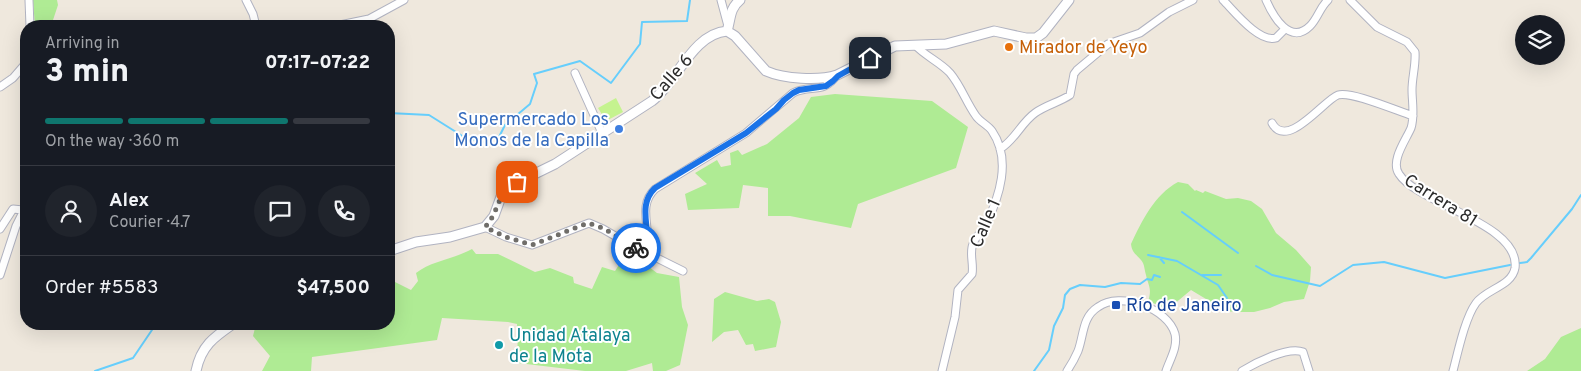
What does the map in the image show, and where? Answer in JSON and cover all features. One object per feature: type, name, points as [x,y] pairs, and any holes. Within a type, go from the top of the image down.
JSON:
[{"type":"street","points":[[30,0],[30,20]]},
{"type":"street","points":[[246,0],[254,20]]},
{"type":"street","points":[[364,20],[404,0]]},
{"type":"street","points":[[722,0],[728,29],[766,71],[772,74],[816,78],[838,76]]},
{"type":"street","points":[[728,29],[730,14],[740,0]]},
{"type":"street","points":[[646,253],[648,241],[644,208],[650,193],[663,183],[746,133],[789,96],[799,90],[826,86],[838,76],[891,47],[954,43],[994,31],[1026,38],[1036,38],[1043,33],[1069,0]]},
{"type":"street","points":[[1000,149],[1012,140],[1035,112],[1070,95],[1074,74],[1108,44],[1140,33],[1176,8],[1193,0]]},
{"type":"street","points":[[1223,0],[1245,22],[1265,38],[1276,38],[1285,29]]},
{"type":"street","points":[[1266,0],[1274,17],[1285,29],[1293,32],[1306,29],[1314,21],[1328,0]]},
{"type":"street","name":"Carrera 81","points":[[1350,0],[1377,27],[1407,42],[1415,52],[1412,90],[1413,116],[1411,126],[1396,163],[1400,175],[1412,186],[1464,214],[1496,235],[1511,249],[1515,260],[1515,270],[1511,277],[1502,285],[1492,289],[1476,303],[1461,340],[1453,371]]},
{"type":"street","name":"Calle 6","points":[[485,227],[494,216],[502,194],[510,186],[555,164],[659,95],[694,50],[711,36],[728,29]]},
{"type":"street","name":"Calle 1","points":[[915,45],[949,73],[959,86],[976,116],[992,131],[1000,149],[1003,168],[999,189],[986,226],[973,243],[972,274],[958,290],[955,317],[942,371]]},
{"type":"street","points":[[0,86],[13,78],[20,70]]},
{"type":"street","points":[[575,73],[602,134]]},
{"type":"street","points":[[1272,123],[1276,129],[1281,131],[1288,130],[1302,124],[1337,96],[1346,94],[1365,98],[1413,116]]},
{"type":"street","points":[[0,229],[13,210],[20,209]]},
{"type":"street","points":[[0,275],[20,218]]},
{"type":"street","points":[[395,249],[416,242],[450,237],[485,227],[506,237],[532,245],[588,223],[603,228],[646,253],[683,271]]},
{"type":"street","points":[[1067,371],[1078,350],[1089,315],[1098,306],[1115,300],[1151,308],[1169,321],[1175,335],[1175,348],[1166,371]]},
{"type":"street","points":[[196,371],[199,360],[208,343],[225,330]]},
{"type":"street","points":[[1242,371],[1251,365],[1291,350],[1300,350],[1303,352],[1309,371]]},
{"type":"green space","points":[[33,0],[57,0],[58,5],[53,20],[35,20]]},
{"type":"green space","points":[[835,94],[932,101],[968,127],[956,168],[858,204],[851,228],[790,216],[768,216],[768,188],[743,185],[739,208],[688,210],[685,194],[707,184],[695,173],[717,160],[721,167],[731,165],[730,153],[738,150],[742,155],[767,144],[799,118],[811,97]]},
{"type":"green space","points":[[616,98],[623,112],[606,121],[598,108]]},
{"type":"green space","points":[[1178,182],[1188,184],[1195,191],[1203,193],[1205,191],[1226,199],[1238,198],[1251,201],[1262,209],[1276,233],[1296,250],[1311,267],[1310,281],[1304,299],[1284,302],[1254,312],[1226,311],[1191,290],[1167,310],[1148,302],[1150,288],[1144,265],[1133,251],[1131,244],[1155,201]]},
{"type":"green space","points":[[472,249],[476,254],[498,254],[535,272],[550,268],[573,277],[574,283],[592,289],[602,267],[615,271],[628,251],[657,273],[679,277],[682,307],[688,325],[680,365],[666,371],[653,371],[652,363],[626,371],[585,371],[518,363],[517,324],[442,318],[437,340],[312,357],[311,371],[262,371],[270,356],[253,336],[254,330],[395,330],[395,282],[411,290],[418,281],[416,273]]},
{"type":"green space","points":[[725,292],[757,301],[769,299],[775,302],[781,322],[776,347],[755,351],[753,344],[746,345],[738,330],[724,332],[712,342],[714,299]]},
{"type":"green space","points":[[1581,328],[1581,371],[1527,371],[1545,359],[1561,337]]},
{"type":"waterway","points":[[395,113],[429,115],[464,137],[495,145],[505,125],[530,104],[537,83],[534,74],[580,61],[611,83],[640,44],[642,22],[687,21],[690,0]]},
{"type":"waterway","points":[[1520,263],[1527,262],[1531,258],[1572,209],[1581,195]]},
{"type":"waterway","points":[[1182,212],[1238,253]]},
{"type":"waterway","points":[[1148,255],[1177,261],[1218,285],[1227,298]]},
{"type":"waterway","points":[[1159,257],[1164,263]]},
{"type":"waterway","points":[[1256,266],[1272,275],[1320,286],[1353,265],[1384,262],[1445,278],[1510,265]]},
{"type":"waterway","points":[[1034,371],[1049,350],[1054,326],[1063,308],[1065,295],[1070,289],[1080,285],[1105,287],[1121,283],[1140,284],[1147,279],[1152,280],[1154,275],[1160,277]]},
{"type":"waterway","points":[[1202,275],[1221,275]]},
{"type":"waterway","points":[[95,371],[133,358],[152,330]]},
{"type":"way so far","points":[[517,182],[506,189],[499,200],[494,216],[485,227],[506,237],[532,245],[588,223],[603,228],[636,248]]},
{"type":"place","name":"Mirador de Yeyo","points":[[1009,47]]},
{"type":"place","name":"Supermercado Los Monos de la Capilla","points":[[619,129]]},
{"type":"place","name":"Río de Janeiro","points":[[1116,305]]},
{"type":"place","name":"Unidad Atalaya de la Mota","points":[[499,345]]},
{"type":"route","points":[[636,248],[646,253],[648,230],[644,208],[650,193],[655,188],[746,133],[793,93],[799,90],[829,85],[838,76],[870,58]]}]
